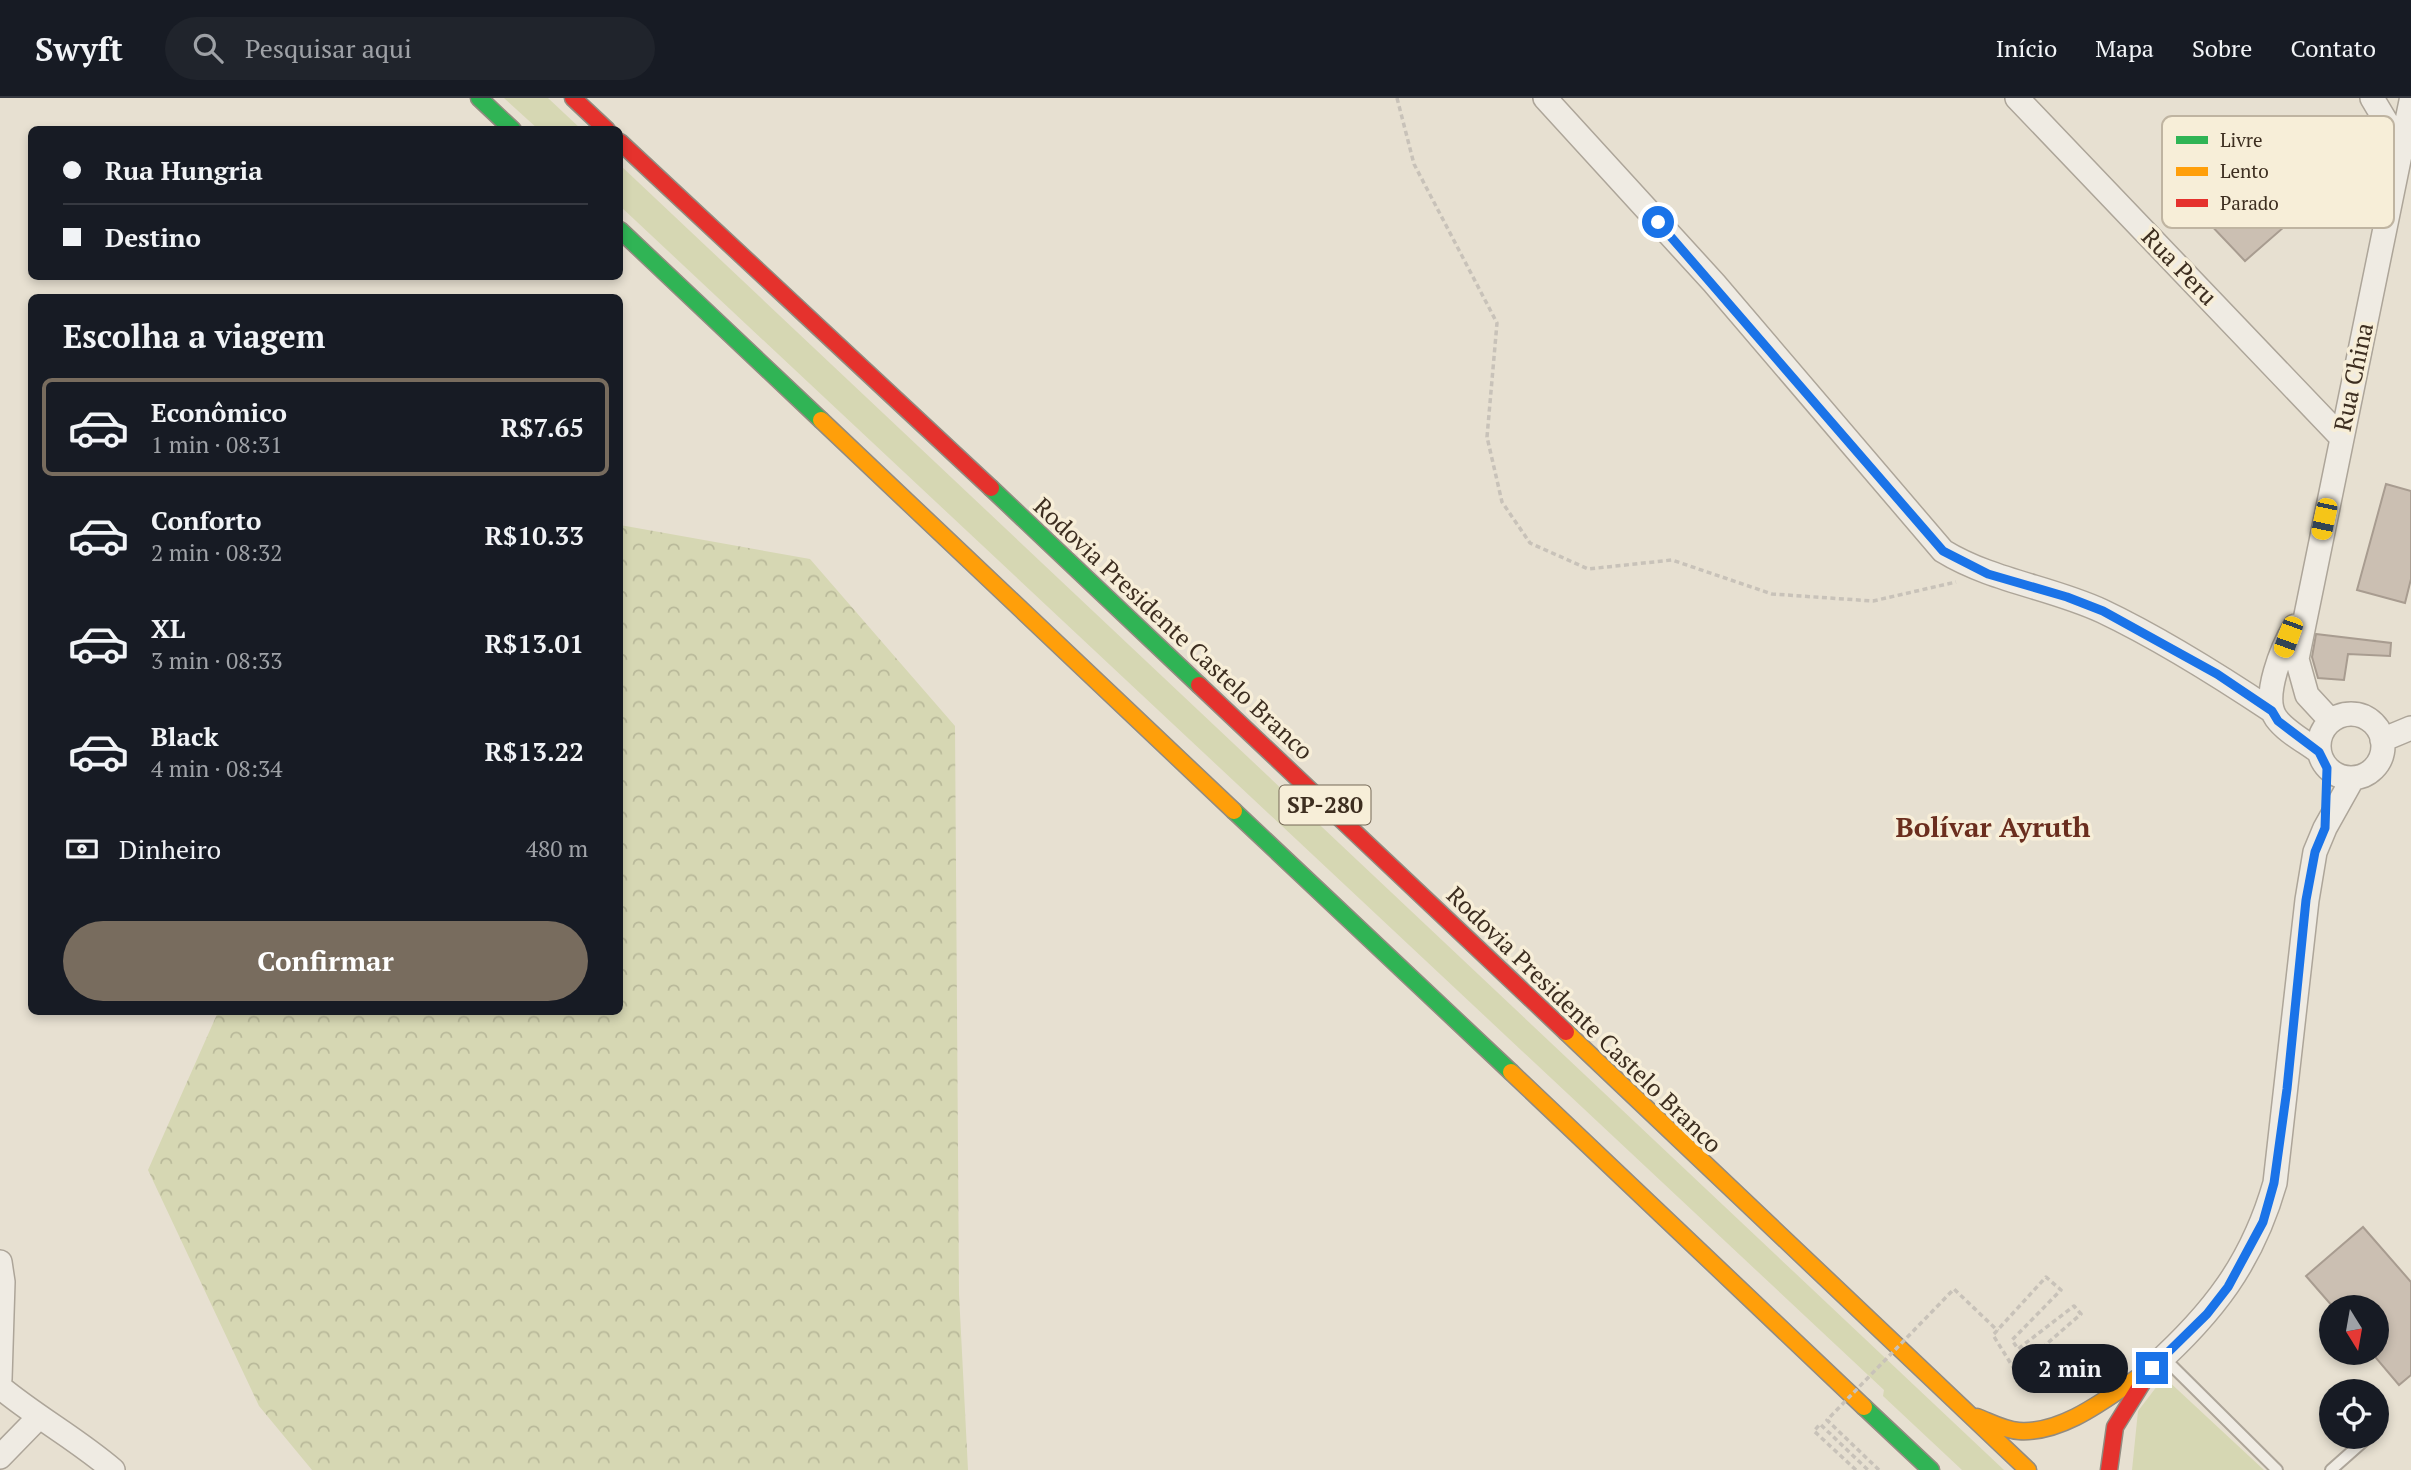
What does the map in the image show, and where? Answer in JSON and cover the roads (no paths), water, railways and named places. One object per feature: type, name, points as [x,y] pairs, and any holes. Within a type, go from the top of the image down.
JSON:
[{"type":"highway","points":[[480,98],[509,126]]},
{"type":"highway","points":[[573,98],[603,126]]},
{"type":"highway","name":"Rodovia Presidente Castelo Branco","points":[[623,145],[1073,565],[2028,1470]]},
{"type":"highway","name":"SP-280","points":[[623,233],[1931,1470]]},
{"type":"highway","points":[[1964,1412],[2009,1429],[2037,1431],[2055,1425],[2158,1363]]},
{"type":"highway","points":[[2109,1470],[2115,1427],[2123,1410],[2158,1363]]},
{"type":"street","points":[[1545,98],[1714,283],[1918,526],[1943,551],[1988,574],[2067,597],[2103,611],[2217,674],[2272,711],[2278,721],[2323,760],[2334,774],[2353,778],[2364,776],[2379,761],[2382,740],[2379,730],[2362,716],[2351,714],[2331,721],[2318,743],[2323,760],[2325,828]]},
{"type":"street","name":"Rua Peru","points":[[2017,98],[2341,437]]},
{"type":"street","points":[[2372,98],[2383,116]]},
{"type":"street","name":"Rua China","points":[[2394,175],[2411,101]]},
{"type":"street","points":[[2394,135],[2400,145]]},
{"type":"street","name":"Rua China","points":[[2331,721],[2306,695],[2297,660],[2383,228]]},
{"type":"street","name":"Rua China","points":[[2272,711],[2272,686],[2279,662],[2288,637],[2306,609]]},
{"type":"street","points":[[2382,740],[2411,728]]},
{"type":"street","points":[[2158,1363],[2207,1314],[2228,1287],[2263,1222],[2274,1183],[2287,1089],[2306,900],[2315,852],[2353,778]]},
{"type":"street","points":[[0,1262],[3,1282],[0,1379]]},
{"type":"street","points":[[0,1387],[38,1418],[83,1445],[113,1470]]},
{"type":"street","points":[[0,1457],[38,1418]]},
{"type":"lane","points":[[2158,1363],[2277,1470]]},
{"type":"lane","points":[[2331,1470],[2355,1449]]},
{"type":"district","name":"Bolívar Ayruth","points":[[1993,827]]}]
